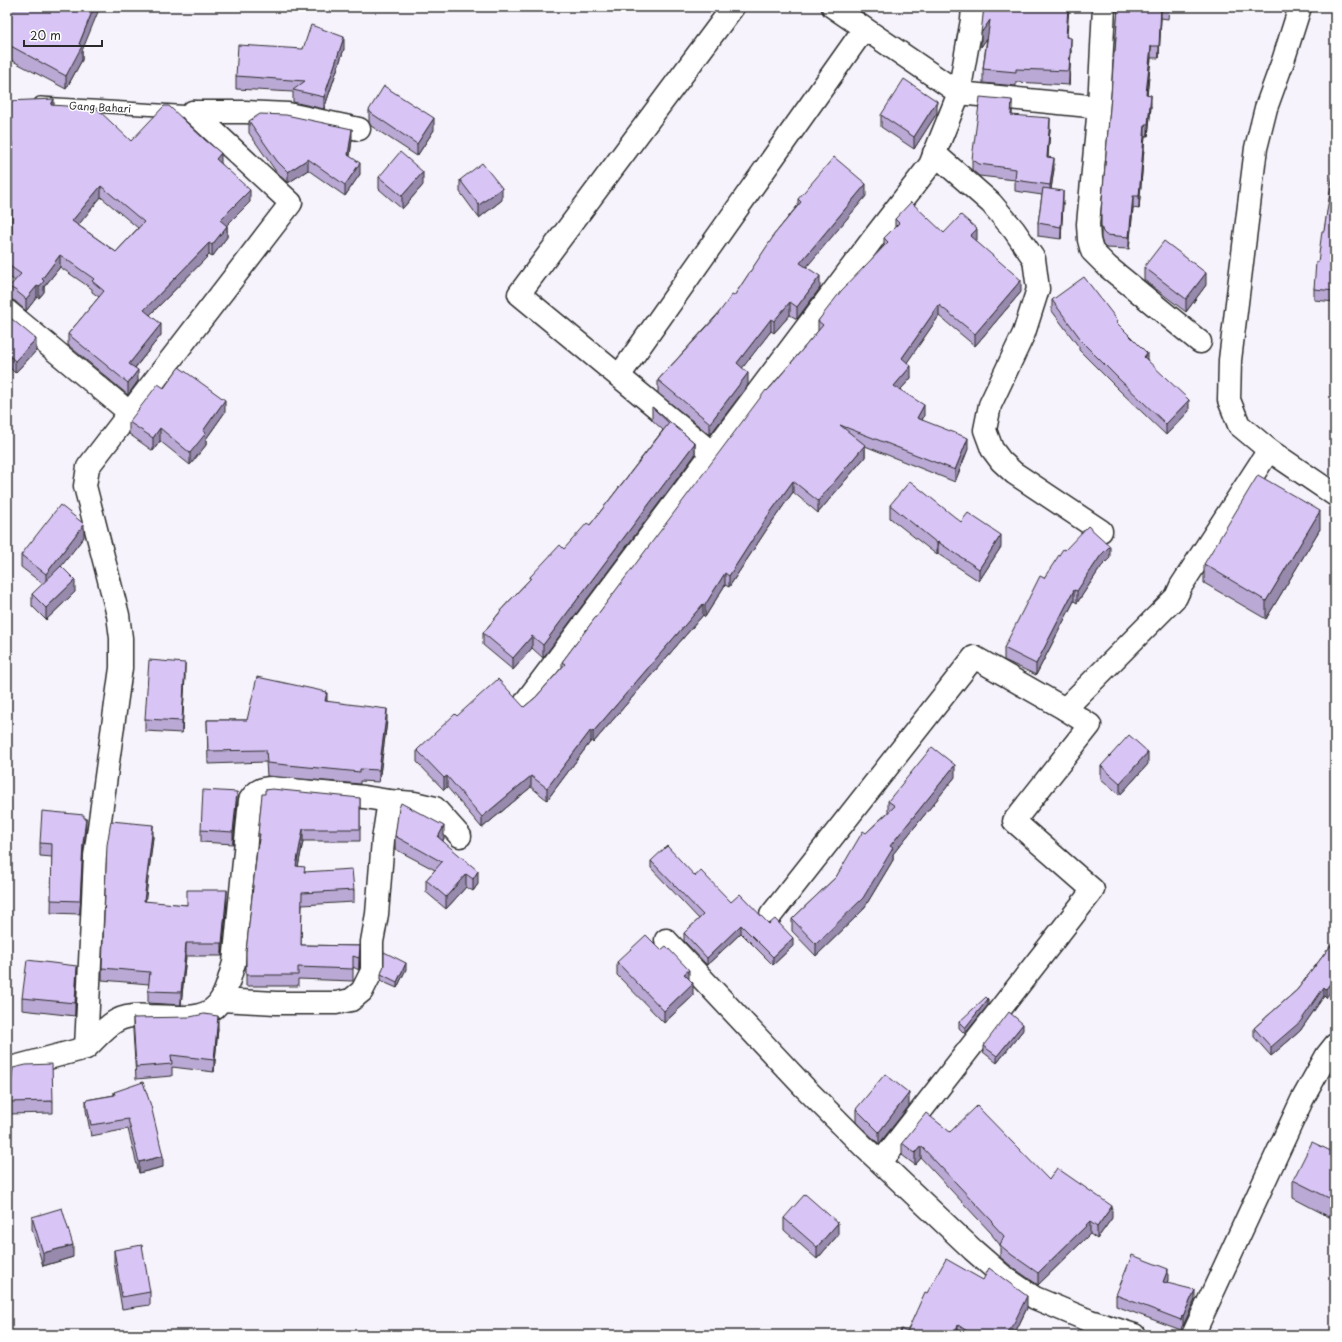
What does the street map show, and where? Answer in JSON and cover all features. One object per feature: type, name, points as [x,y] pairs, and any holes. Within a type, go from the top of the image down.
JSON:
[{"type":"street","points":[[712,453],[519,294],[732,7]]},
{"type":"street","points":[[833,7],[959,94],[1099,107]]},
{"type":"street","points":[[526,701],[930,165],[959,94],[972,20],[972,7]]},
{"type":"street","points":[[1104,7],[1099,107],[1088,224],[1089,240],[1092,251],[1108,267],[1200,342]]},
{"type":"street","points":[[1300,7],[1266,108],[1256,148],[1230,360],[1228,400],[1239,425],[1269,450],[1335,495]]},
{"type":"street","points":[[619,376],[864,29]]},
{"type":"street","points":[[193,112],[288,114],[358,129]]},
{"type":"street","points":[[86,1048],[95,856],[121,668],[122,638],[118,615],[85,486],[88,467],[292,204],[193,112]]},
{"type":"street","points":[[934,153],[991,204],[1014,230],[1034,259],[1038,289],[1024,333],[990,405],[985,430],[992,449],[1001,461],[1014,473],[1101,531]]},
{"type":"street","points":[[7,311],[130,413]]},
{"type":"street","points":[[1065,709],[1176,597],[1181,586],[1269,450]]},
{"type":"street","points":[[771,915],[974,656],[1090,725],[1014,821],[1093,890],[881,1162]]},
{"type":"street","points":[[7,1069],[86,1048],[116,1021],[137,1016],[188,1017],[202,1015],[212,1011],[221,1000],[227,988],[234,963],[250,800],[256,792],[264,788],[272,788],[414,803],[435,808],[460,836]]},
{"type":"street","points":[[221,1000],[276,1003],[336,1003],[351,1000],[362,991],[372,971],[372,942],[377,914],[383,840],[389,801]]},
{"type":"street","points":[[666,940],[805,1088],[973,1250],[1010,1281],[1035,1298],[1090,1321],[1134,1335]]},
{"type":"street","points":[[1194,1335],[1302,1100],[1332,1053]]},
{"type":"lane","name":"Gang Bahari","points":[[30,103],[193,112]]},
{"type":"building","points":[[7,7],[94,7],[79,44],[82,46],[66,76],[9,45],[7,49]]},
{"type":"building","points":[[984,7],[1068,7],[1066,37],[1071,38],[1069,71],[1016,69],[1016,72],[983,69],[990,20],[981,33]]},
{"type":"building","points":[[1118,7],[1161,7],[1159,46],[1151,46],[1146,94],[1151,95],[1148,124],[1145,124],[1139,196],[1133,196],[1129,237],[1106,235],[1101,226]]},
{"type":"building","points":[[311,25],[344,37],[324,97],[293,90],[305,81],[236,76],[238,45],[303,49]]},
{"type":"building","points":[[904,79],[937,101],[914,137],[881,115]]},
{"type":"building","points":[[384,86],[434,118],[417,144],[371,113],[369,110]]},
{"type":"building","points":[[980,97],[1012,100],[1011,115],[1050,118],[1047,157],[1054,158],[1050,185],[1015,180],[1016,169],[979,164],[972,159]]},
{"type":"building","points":[[54,99],[51,105],[96,108],[131,141],[164,106],[169,106],[221,153],[216,159],[250,190],[220,220],[227,226],[212,245],[209,243],[144,310],[161,324],[129,364],[138,370],[128,383],[68,334],[104,291],[92,281],[94,279],[60,255],[42,279],[44,281],[39,287],[37,286],[26,299],[9,287],[21,274],[7,264],[7,237],[12,243],[12,142],[7,142],[7,101]],"holes":[[[101,186],[144,222],[116,252],[72,221]]]},
{"type":"building","points":[[260,114],[286,115],[352,129],[348,155],[360,163],[345,185],[308,159],[288,172],[277,161],[249,121]]},
{"type":"building","points":[[400,152],[423,172],[402,196],[379,177]]},
{"type":"building","points":[[834,157],[866,184],[800,263],[820,276],[797,307],[790,302],[774,321],[771,319],[737,363],[748,373],[710,423],[658,380],[715,318],[732,295],[734,296],[773,236],[801,202],[798,199]]},
{"type":"building","points":[[482,163],[502,188],[479,205],[460,180]]},
{"type":"building","points":[[1334,166],[1335,291],[1314,289],[1316,262],[1318,262],[1322,231],[1324,231]]},
{"type":"building","points":[[1043,188],[1063,191],[1061,227],[1038,223]]},
{"type":"building","points":[[911,202],[944,233],[961,215],[977,229],[970,236],[1021,280],[975,334],[939,305],[902,358],[911,366],[894,386],[924,405],[917,418],[968,438],[955,470],[840,425],[865,445],[818,501],[793,481],[767,517],[729,576],[725,573],[705,605],[703,604],[593,732],[591,730],[547,788],[531,776],[482,817],[447,776],[444,778],[417,750],[455,714],[457,716],[498,679],[524,707],[536,697],[565,664],[562,662],[766,390],[767,391],[770,388],[823,325],[818,321],[841,291],[888,242],[884,238],[899,223],[895,219]]},
{"type":"building","points":[[1164,241],[1206,273],[1186,299],[1144,267]]},
{"type":"building","points":[[1084,277],[1118,321],[1116,322],[1147,353],[1144,357],[1189,400],[1166,424],[1079,339],[1080,338],[1052,300]]},
{"type":"building","points":[[7,315],[36,339],[15,361],[7,353]]},
{"type":"building","points":[[179,367],[225,400],[203,431],[206,433],[190,453],[160,428],[153,438],[129,422],[158,384],[164,388]]},
{"type":"building","points":[[652,407],[695,443],[543,645],[532,636],[513,658],[483,633],[500,611],[560,545],[564,549],[587,523],[590,525],[669,423]]},
{"type":"building","points":[[1258,475],[1320,511],[1266,601],[1204,564]]},
{"type":"building","points":[[910,481],[961,522],[968,513],[1001,535],[979,569],[938,542],[937,543],[890,505]]},
{"type":"building","points":[[60,505],[84,524],[46,574],[21,555]]},
{"type":"building","points":[[1088,526],[1110,546],[1101,555],[1077,591],[1074,590],[1036,664],[1004,648],[1040,576],[1044,578],[1063,549],[1065,550]]},
{"type":"building","points":[[61,566],[75,580],[46,608],[32,594]]},
{"type":"building","points":[[149,660],[185,663],[182,721],[145,719]]},
{"type":"building","points":[[257,677],[327,692],[325,701],[387,709],[379,770],[360,769],[360,772],[267,763],[266,750],[208,751],[207,720],[247,720]]},
{"type":"building","points":[[1129,735],[1148,752],[1120,783],[1101,766]]},
{"type":"building","points":[[932,747],[955,765],[890,846],[893,848],[863,898],[816,944],[792,919],[836,877],[863,831],[866,833],[895,806],[888,801]]},
{"type":"building","points":[[272,789],[360,798],[360,829],[303,829],[296,866],[305,867],[304,872],[352,869],[354,890],[302,893],[301,945],[360,946],[359,958],[353,956],[353,969],[298,967],[298,975],[246,975],[246,952],[260,834],[258,834],[262,794],[265,794],[265,790]]},
{"type":"building","points":[[203,790],[237,792],[233,832],[201,830]]},
{"type":"building","points":[[401,803],[444,826],[438,837],[478,871],[473,879],[466,874],[446,897],[426,880],[442,862],[395,836]]},
{"type":"building","points":[[42,811],[84,815],[84,818],[86,818],[80,901],[51,900],[52,844],[40,843]]},
{"type":"building","points":[[111,821],[153,825],[144,901],[187,905],[187,890],[227,890],[222,943],[186,943],[181,992],[148,991],[150,972],[102,968],[107,845]]},
{"type":"building","points":[[667,846],[695,876],[701,871],[731,902],[740,894],[769,924],[775,919],[793,938],[773,957],[741,925],[707,958],[684,933],[703,915],[651,861]]},
{"type":"building","points":[[646,935],[661,950],[666,946],[689,970],[684,974],[693,983],[664,1011],[617,962]]},
{"type":"building","points":[[1335,940],[1335,977],[1326,989],[1324,987],[1300,1022],[1271,1047],[1254,1028],[1297,990]]},
{"type":"building","points":[[384,952],[406,963],[397,982],[381,974],[384,965]]},
{"type":"building","points":[[27,960],[77,966],[75,1003],[22,998]]},
{"type":"building","points":[[986,997],[988,999],[965,1028],[959,1022]]},
{"type":"building","points":[[1009,1012],[1023,1024],[997,1056],[983,1046]]},
{"type":"building","points":[[204,1014],[218,1016],[214,1060],[171,1055],[172,1064],[136,1067],[133,1018],[190,1017]]},
{"type":"building","points":[[52,1064],[53,1101],[7,1102],[7,1086],[9,1101],[13,1068],[26,1065]]},
{"type":"building","points":[[885,1074],[909,1093],[879,1132],[856,1109]]},
{"type":"building","points":[[143,1082],[151,1106],[163,1156],[139,1162],[128,1119],[91,1125],[86,1100],[115,1095],[114,1092]]},
{"type":"building","points":[[977,1106],[1049,1180],[1057,1168],[1112,1206],[1097,1227],[1090,1222],[1038,1273],[1000,1245],[1004,1236],[992,1223],[993,1222],[921,1146],[915,1153],[902,1143],[926,1113],[950,1132]]},
{"type":"building","points":[[1312,1142],[1335,1153],[1335,1201],[1293,1180]]},
{"type":"building","points":[[805,1194],[838,1223],[817,1247],[784,1218]]},
{"type":"building","points":[[62,1208],[73,1245],[43,1253],[32,1217]]},
{"type":"building","points":[[142,1245],[150,1292],[122,1297],[114,1250]]},
{"type":"building","points":[[1132,1255],[1168,1269],[1163,1282],[1195,1290],[1183,1316],[1182,1315],[1181,1320],[1116,1295]]},
{"type":"building","points":[[946,1259],[983,1280],[989,1268],[1027,1296],[1014,1323],[1005,1335],[973,1335],[958,1325],[955,1335],[899,1335],[901,1329],[907,1332],[925,1292],[927,1293]]}]
